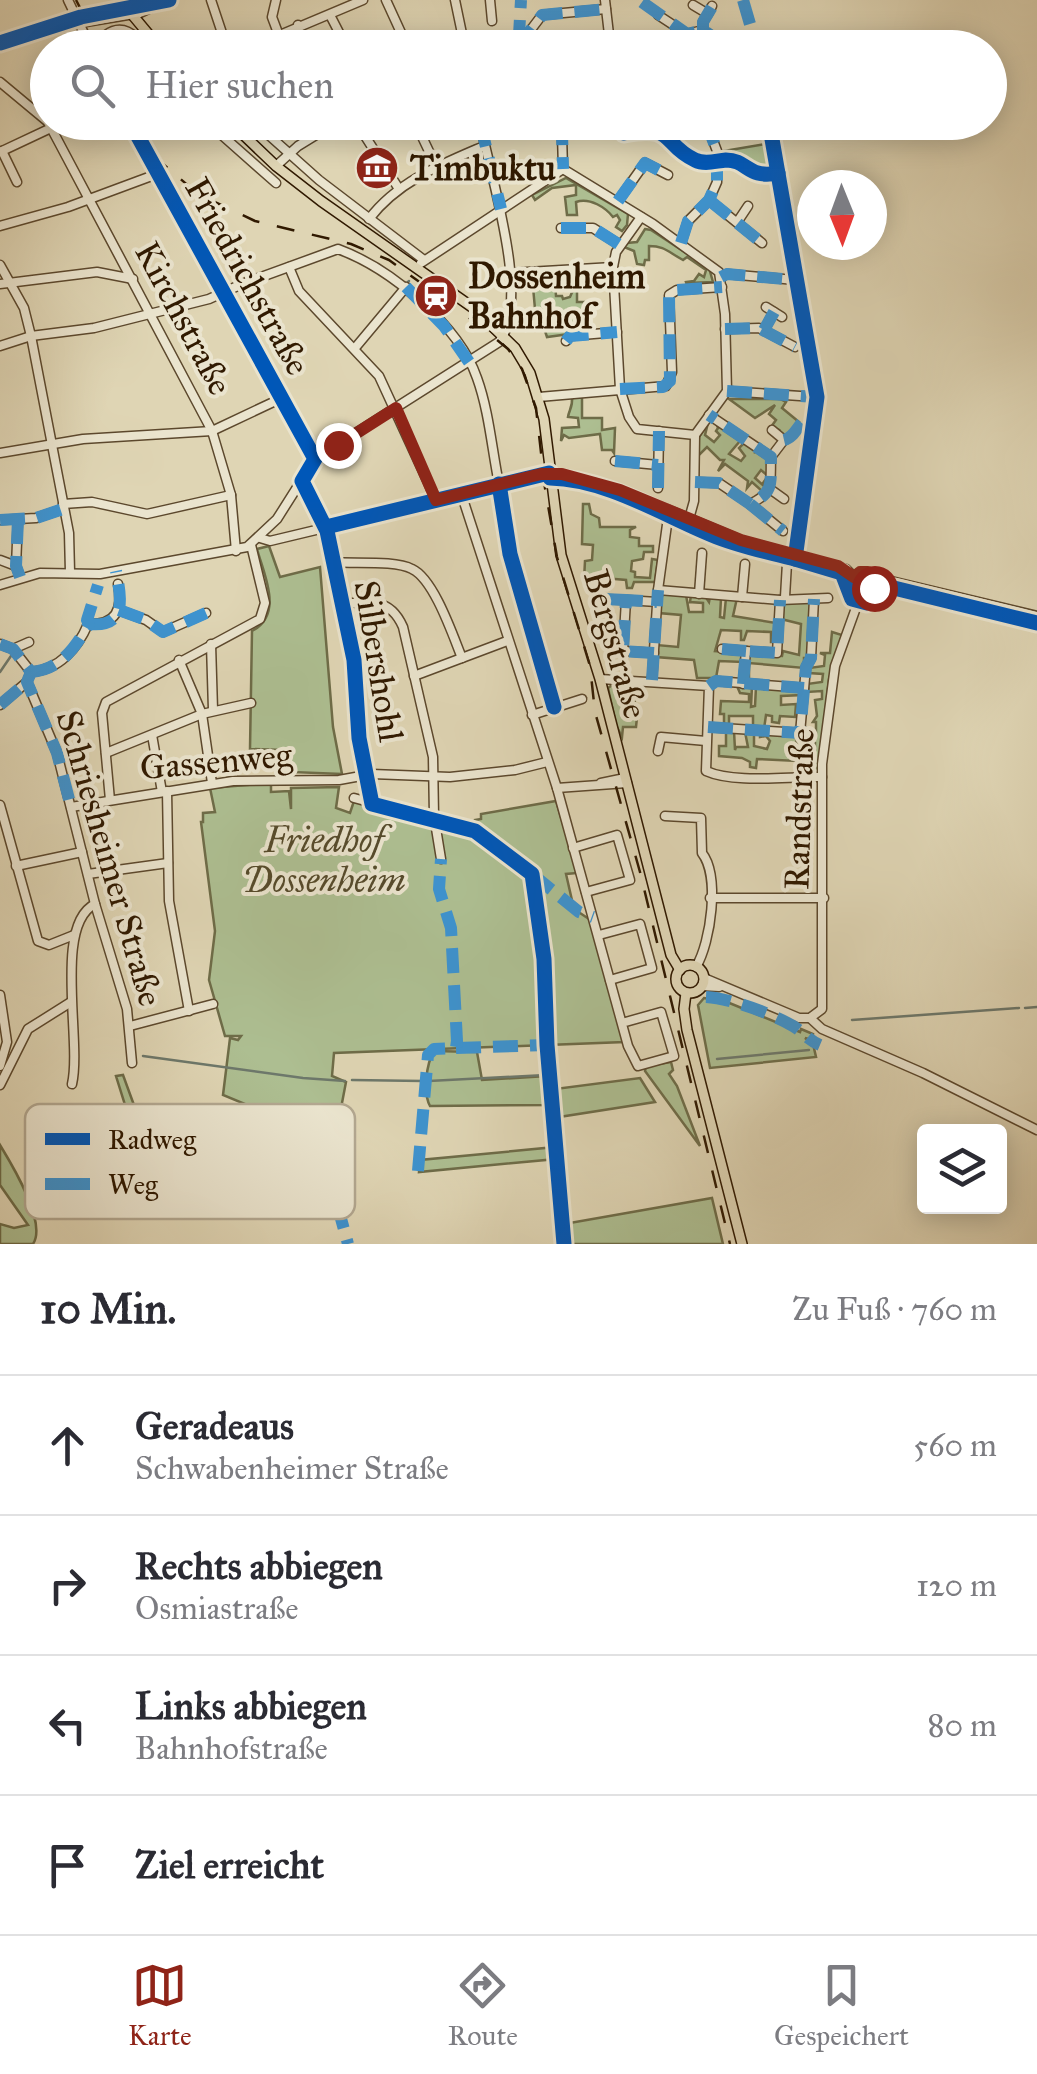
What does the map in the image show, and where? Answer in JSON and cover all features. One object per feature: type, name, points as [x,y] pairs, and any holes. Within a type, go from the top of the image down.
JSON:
[{"type":"main road","points":[[126,7],[145,30]]},
{"type":"main road","name":"Bergstraße","points":[[249,140],[276,166],[420,264],[504,336],[524,360],[539,396],[561,556],[600,682],[671,955],[680,970]]},
{"type":"main road","points":[[696,967],[703,982],[694,993],[686,993],[677,984],[680,970],[696,967]]},
{"type":"main road","points":[[686,993],[687,1030],[742,1244]]},
{"type":"street","points":[[68,0],[82,30]]},
{"type":"street","points":[[106,12],[110,0]]},
{"type":"street","points":[[211,0],[221,30]]},
{"type":"street","points":[[276,0],[272,16],[277,30]]},
{"type":"street","points":[[286,30],[362,0]]},
{"type":"street","points":[[386,0],[400,30]]},
{"type":"street","points":[[461,30],[455,2],[470,0]]},
{"type":"street","points":[[490,0],[492,20]]},
{"type":"street","points":[[78,21],[164,1]]},
{"type":"street","points":[[46,30],[126,7],[150,8],[164,1]]},
{"type":"street","points":[[530,30],[542,16],[606,4],[609,30]]},
{"type":"street","points":[[693,5],[710,10],[703,30]]},
{"type":"street","points":[[150,8],[150,30]]},
{"type":"street","points":[[658,14],[681,30]]},
{"type":"street","points":[[330,15],[338,30]]},
{"type":"street","points":[[298,25],[298,30]]},
{"type":"street","points":[[0,43],[30,34]]},
{"type":"street","name":"Kirchstraße","points":[[0,82],[30,105]]},
{"type":"street","points":[[16,182],[1,152],[30,135]]},
{"type":"street","name":"Kirchstraße","points":[[58,140],[212,431],[231,496],[236,551]]},
{"type":"street","name":"Friedrichstraße","points":[[139,140],[315,459]]},
{"type":"street","points":[[228,140],[276,184]]},
{"type":"street","points":[[273,140],[420,264],[563,169]]},
{"type":"street","points":[[276,166],[309,140]]},
{"type":"street","points":[[368,140],[399,189]]},
{"type":"street","points":[[424,140],[436,166]]},
{"type":"street","points":[[0,585],[20,577],[70,572],[117,577],[251,545],[283,512],[315,459],[504,336],[510,313],[510,273],[501,210],[483,140]]},
{"type":"street","points":[[562,140],[563,169]]},
{"type":"street","points":[[681,244],[688,222],[709,200],[717,182],[716,146],[711,140]]},
{"type":"street","points":[[369,218],[399,189],[436,166],[484,146]]},
{"type":"street","points":[[618,201],[645,163],[668,175]]},
{"type":"street","points":[[563,169],[711,264],[722,282],[727,391],[695,434],[694,501],[688,518]]},
{"type":"street","points":[[0,226],[157,174]]},
{"type":"street","points":[[709,200],[762,243]]},
{"type":"street","points":[[738,221],[748,206]]},
{"type":"street","points":[[641,216],[620,246],[613,267],[620,390],[633,425],[644,431],[695,434]]},
{"type":"street","points":[[561,228],[586,226],[620,246]]},
{"type":"street","points":[[0,346],[31,336],[94,328],[221,294],[338,249],[387,272],[406,287],[444,326],[469,362],[478,381],[499,484]]},
{"type":"street","points":[[0,265],[24,308],[31,336],[72,553],[70,572]]},
{"type":"street","points":[[289,266],[299,290],[378,376],[436,500]]},
{"type":"street","points":[[510,273],[613,267]]},
{"type":"street","points":[[0,284],[97,272],[133,279]]},
{"type":"street","points":[[539,396],[663,387],[670,381],[669,295],[722,282],[727,274],[795,280]]},
{"type":"street","points":[[354,348],[406,287]]},
{"type":"street","points":[[764,330],[774,312]]},
{"type":"street","points":[[726,330],[764,330],[795,347]]},
{"type":"street","points":[[566,342],[570,336],[617,332]]},
{"type":"street","points":[[727,391],[815,397]]},
{"type":"street","points":[[0,453],[50,444],[212,431],[282,398]]},
{"type":"street","points":[[709,415],[771,457]]},
{"type":"street","points":[[750,504],[766,496],[770,489],[771,457],[785,440],[772,430]]},
{"type":"street","points":[[658,488],[659,431]]},
{"type":"street","points":[[615,461],[658,464]]},
{"type":"street","points":[[260,538],[270,541],[550,473],[595,482],[752,543],[838,566],[854,577]]},
{"type":"street","name":"Silbershohl","points":[[302,481],[326,527],[354,660],[358,724],[372,804]]},
{"type":"street","points":[[695,482],[719,483],[783,531]]},
{"type":"street","points":[[770,489],[784,499]]},
{"type":"street","points":[[460,493],[557,788],[622,1022],[638,1066],[674,1056],[661,1012],[622,1022]]},
{"type":"street","points":[[0,520],[18,520],[92,502],[147,514],[231,496]]},
{"type":"street","points":[[652,680],[669,510]]},
{"type":"street","points":[[18,520],[16,566],[20,577]]},
{"type":"street","points":[[110,800],[102,713],[106,702],[179,660],[255,624],[263,613],[264,594],[251,545]]},
{"type":"street","points":[[699,594],[702,553]]},
{"type":"street","points":[[0,560],[16,566]]},
{"type":"street","points":[[333,562],[400,566],[418,572],[444,616],[462,658]]},
{"type":"street","points":[[722,649],[777,652],[788,563]]},
{"type":"street","points":[[742,597],[745,564]]},
{"type":"street","points":[[864,572],[872,574],[872,591],[861,594],[854,587],[854,577],[864,572]]},
{"type":"street","points":[[0,644],[13,649],[31,672],[50,667],[74,650],[89,624],[106,623],[119,610],[117,577]]},
{"type":"street","points":[[875,581],[887,580],[1037,616]]},
{"type":"street","points":[[659,585],[699,594],[828,598]]},
{"type":"street","name":"Randstraße","points":[[820,1012],[824,1004],[822,777],[836,666],[861,594]]},
{"type":"street","points":[[603,598],[657,602]]},
{"type":"street","points":[[708,727],[800,733],[806,667],[811,658],[814,599]]},
{"type":"street","points":[[626,600],[623,651],[654,653]]},
{"type":"street","points":[[340,606],[367,601],[391,608],[403,627],[432,757],[441,860]]},
{"type":"street","points":[[119,610],[146,620],[162,632],[206,614]]},
{"type":"street","points":[[414,676],[507,641]]},
{"type":"street","points":[[13,649],[28,642]]},
{"type":"street","points":[[211,644],[213,710]]},
{"type":"street","points":[[743,684],[746,651]]},
{"type":"street","points":[[179,660],[202,714],[212,783]]},
{"type":"street","name":"Schriesheimer Straße","points":[[31,672],[27,682],[57,753],[95,904],[123,992],[132,1062]]},
{"type":"street","points":[[600,682],[652,680],[804,688]]},
{"type":"street","points":[[0,705],[27,682]]},
{"type":"street","points":[[709,686],[706,772],[822,777]]},
{"type":"street","name":"Bergstraße","points":[[532,715],[582,699]]},
{"type":"street","points":[[106,752],[213,710],[251,703]]},
{"type":"street","points":[[152,735],[165,791],[169,901],[188,1012]]},
{"type":"street","points":[[658,751],[661,737],[706,741]]},
{"type":"street","name":"Gassenweg","points":[[71,808],[212,783],[344,780],[367,771],[432,778],[478,775],[547,762]]},
{"type":"street","points":[[613,778],[622,764]]},
{"type":"street","points":[[596,784],[613,778],[626,780]]},
{"type":"street","points":[[557,788],[626,780]]},
{"type":"street","points":[[354,798],[482,835],[532,874]]},
{"type":"street","points":[[0,805],[38,942],[49,944],[74,935]]},
{"type":"street","points":[[665,816],[702,818],[702,853],[710,870],[709,938],[696,967]]},
{"type":"street","points":[[574,848],[617,835],[630,880],[586,892]]},
{"type":"street","points":[[16,866],[82,852]]},
{"type":"street","points":[[88,874],[168,863]]},
{"type":"street","points":[[710,898],[824,898]]},
{"type":"street","points":[[72,1084],[76,1054],[72,1002],[74,935],[79,918],[95,904]]},
{"type":"street","points":[[599,935],[640,924],[652,968],[610,980]]},
{"type":"street","points":[[703,982],[807,1018],[1037,1130]]},
{"type":"street","points":[[0,995],[7,1042],[0,1066]]},
{"type":"street","points":[[0,1085],[28,1030],[72,1002]]},
{"type":"street","points":[[130,1026],[213,1004]]},
{"type":"street","points":[[807,1018],[820,1012],[830,1032]]},
{"type":"green space","points":[[772,143],[777,173],[760,173],[735,161],[720,161],[718,152]]},
{"type":"green space","points":[[566,178],[628,214],[622,231],[616,227],[620,220],[617,215],[613,217],[592,202],[576,202],[577,215],[567,215],[565,197],[576,195],[576,185],[552,188],[535,200],[532,195]]},
{"type":"green space","points":[[645,229],[709,268],[713,282],[689,283],[688,288],[686,282],[694,281],[699,274],[704,277],[706,270],[687,257],[683,260],[659,247],[649,246],[649,260],[644,265],[637,264],[634,251],[624,247],[637,242]]},
{"type":"green space","points":[[535,273],[537,285],[555,282],[556,296],[563,299],[577,291],[577,302],[584,302],[584,312],[576,312],[577,333],[547,337],[545,331],[535,330],[543,325],[542,316],[546,313],[525,315],[535,309],[533,287],[525,287],[524,276]]},
{"type":"green space","points":[[582,396],[582,418],[602,418],[602,430],[615,428],[614,453],[602,450],[600,434],[569,438],[564,435],[561,441],[562,428],[579,427],[578,418],[568,417],[572,397]]},
{"type":"green space","points":[[729,399],[780,399],[786,402],[782,408],[799,422],[783,438],[777,434],[779,430],[771,427],[776,420],[769,414],[775,405],[755,418]]},
{"type":"green space","points":[[716,422],[740,441],[729,454],[741,461],[745,456],[739,448],[745,442],[755,447],[755,452],[759,450],[769,457],[769,486],[763,483],[768,476],[761,470],[755,478],[766,488],[763,492],[752,482],[747,488],[748,481],[725,464],[718,471],[724,460],[707,447],[698,452],[699,437],[708,423],[705,435],[714,442],[720,435]]},
{"type":"green space","points":[[583,504],[589,504],[600,527],[636,527],[630,530],[630,537],[639,538],[639,546],[653,546],[653,552],[644,552],[643,559],[632,561],[631,571],[635,577],[650,578],[652,559],[658,560],[655,582],[634,582],[632,588],[627,588],[626,580],[584,580],[585,561],[592,560],[593,545],[582,544]]},
{"type":"green space","name":"Friedhof Dossenheim","points":[[269,546],[280,577],[320,567],[333,727],[342,774],[292,772],[292,776],[283,776],[282,750],[250,749],[252,631],[262,624],[269,604],[257,549]]},
{"type":"green space","points":[[665,593],[686,595],[689,612],[703,612],[703,603],[690,602],[691,595],[705,596],[709,602],[710,597],[721,598],[720,617],[724,618],[726,598],[737,598],[733,616],[776,623],[775,642],[771,642],[771,632],[747,631],[741,640],[741,631],[721,630],[715,651],[743,653],[743,662],[719,661],[716,678],[697,678],[694,660],[656,657],[657,645],[678,647],[681,615],[659,613],[660,598]]},
{"type":"green space","points":[[808,601],[812,605],[809,658],[804,658],[804,668],[749,663],[749,681],[747,658],[752,654],[782,656],[783,651],[799,655],[801,624],[781,619],[782,602]]},
{"type":"green space","points":[[832,632],[842,635],[829,679],[819,770],[805,774],[806,768],[813,767],[813,759],[799,759],[799,752],[815,751],[815,743],[806,740],[806,734],[816,734],[815,700],[822,699],[822,691],[807,692],[807,684],[822,682],[823,674],[809,673],[809,668],[824,666],[825,655],[820,653],[830,653]]},
{"type":"green space","points":[[615,683],[634,685],[638,708],[636,727],[623,727],[622,737],[608,688]]},
{"type":"green space","points":[[737,686],[752,686],[751,707],[755,706],[756,687],[798,689],[802,695],[781,696],[781,705],[796,704],[795,717],[780,716],[779,723],[766,715],[764,729],[753,727],[753,716],[729,716],[729,726],[721,726],[721,701],[749,702],[749,694],[740,693]]},
{"type":"green space","points":[[726,731],[734,731],[735,750],[748,747],[745,732],[754,733],[754,746],[767,749],[770,741],[766,736],[760,737],[760,733],[796,736],[797,761],[757,759],[756,768],[742,758],[719,756],[719,746],[726,746]]},
{"type":"green space","points":[[271,783],[271,792],[289,791],[291,809],[291,788],[339,787],[336,808],[350,813],[354,801],[476,829],[475,820],[481,819],[481,814],[556,801],[578,873],[566,874],[574,909],[592,921],[624,1042],[334,1053],[332,1076],[346,1082],[342,1104],[245,1104],[223,1095],[230,1038],[238,1040],[241,1036],[225,1036],[209,980],[215,931],[201,822],[203,813],[215,812],[210,788]]},
{"type":"green space","points":[[704,998],[727,1002],[813,1034],[812,1040],[805,1038],[813,1044],[816,1057],[710,1068],[698,1005]]},
{"type":"green space","points":[[434,1051],[477,1052],[482,1080],[547,1076],[551,1105],[430,1106],[426,1078]]},
{"type":"green space","points":[[671,1062],[673,1070],[669,1074],[700,1146],[645,1071],[646,1066]]},
{"type":"green space","points":[[123,1075],[134,1104],[125,1104],[116,1076]]},
{"type":"green space","points":[[640,1078],[655,1102],[559,1117],[555,1089]]},
{"type":"green space","points":[[0,1145],[25,1193],[25,1219],[35,1219],[33,1244],[0,1244],[0,1224],[14,1228],[28,1225],[0,1185]]},
{"type":"green space","points":[[556,1147],[556,1159],[419,1172],[420,1160]]},
{"type":"green space","points":[[712,1198],[723,1244],[566,1244],[564,1224]]},
{"type":"waterway","points":[[0,672],[13,653]]},
{"type":"waterway","points":[[1025,1008],[1037,1007]]},
{"type":"waterway","points":[[852,1020],[1019,1008]]},
{"type":"waterway","points":[[717,1059],[809,1050]]},
{"type":"waterway","points":[[143,1056],[345,1081]]},
{"type":"waterway","points":[[429,1081],[546,1075]]},
{"type":"waterway","points":[[352,1080],[423,1081]]},
{"type":"railway","points":[[76,0],[92,30]]},
{"type":"railway","points":[[149,140],[163,164],[198,194],[255,221],[351,244],[389,260],[479,325],[508,349],[522,369],[536,408],[557,557],[590,666],[595,712],[640,872],[730,1244]]},
{"type":"marked path","points":[[519,30],[521,0]]},
{"type":"marked path","points":[[703,30],[703,22],[716,0]]},
{"type":"marked path","points":[[743,0],[752,30]]},
{"type":"marked path","points":[[642,2],[681,30]]},
{"type":"marked path","points":[[531,30],[542,15],[606,9]]},
{"type":"marked path","points":[[484,140],[501,209]]},
{"type":"marked path","points":[[562,140],[563,169]]},
{"type":"marked path","points":[[681,243],[688,221],[709,200],[717,182],[717,151],[713,140]]},
{"type":"marked path","points":[[618,201],[645,163],[668,175]]},
{"type":"marked path","points":[[709,200],[762,243]]},
{"type":"marked path","points":[[561,228],[593,228],[620,245]]},
{"type":"marked path","points":[[721,277],[727,274],[795,280]]},
{"type":"marked path","points":[[406,287],[444,326],[469,362]]},
{"type":"marked path","points":[[620,389],[663,387],[670,381],[669,295],[677,290],[722,287]]},
{"type":"marked path","points":[[764,330],[774,312]]},
{"type":"marked path","points":[[725,329],[759,328],[795,347]]},
{"type":"marked path","points":[[566,341],[570,336],[617,332]]},
{"type":"marked path","points":[[727,391],[815,397]]},
{"type":"marked path","points":[[695,482],[719,483],[750,504],[770,486],[771,457],[709,415]]},
{"type":"marked path","points":[[784,440],[813,416]]},
{"type":"marked path","points":[[658,488],[659,431]]},
{"type":"marked path","points":[[615,461],[658,465]]},
{"type":"marked path","points":[[750,504],[783,531]]},
{"type":"marked path","points":[[0,520],[36,518],[63,509]]},
{"type":"marked path","points":[[18,519],[16,566],[20,577]]},
{"type":"marked path","points":[[89,624],[102,624],[116,616],[120,600],[116,571]]},
{"type":"marked path","points":[[31,672],[51,667],[73,648],[89,624],[98,585]]},
{"type":"marked path","points":[[652,680],[658,590]]},
{"type":"marked path","points":[[603,599],[626,600]]},
{"type":"marked path","points":[[708,727],[800,733],[806,667],[811,658],[814,599]]},
{"type":"marked path","points":[[654,653],[623,651],[626,600],[657,602]]},
{"type":"marked path","points":[[743,684],[746,651],[777,653],[780,600]]},
{"type":"marked path","points":[[119,610],[146,620],[163,632],[206,613]]},
{"type":"marked path","points":[[0,644],[13,649],[31,672]]},
{"type":"marked path","points":[[722,649],[746,651]]},
{"type":"marked path","points":[[31,672],[27,682],[57,753],[71,807]]},
{"type":"marked path","points":[[709,686],[716,681],[804,688]]},
{"type":"marked path","points":[[0,705],[27,682]]},
{"type":"marked path","points":[[418,1171],[428,1055],[434,1049],[456,1048],[457,1041],[451,928],[439,889],[441,859]]},
{"type":"marked path","points":[[532,874],[579,912],[593,917]]},
{"type":"marked path","points":[[706,997],[738,1003],[774,1017],[820,1045]]},
{"type":"marked path","points":[[456,1048],[547,1045]]},
{"type":"marked path","points":[[341,1219],[348,1244]]},
{"type":"cycle path","points":[[40,30],[81,17],[169,0]]},
{"type":"cycle path","points":[[0,43],[30,33]]},
{"type":"cycle path","points":[[140,140],[315,459],[302,481],[327,531],[354,660],[359,738],[372,804],[475,831],[532,874],[544,959],[547,1045],[564,1244]]},
{"type":"cycle path","points":[[669,140],[699,161],[733,161],[760,174],[778,173]]},
{"type":"cycle path","points":[[550,478],[592,484],[722,539],[795,559],[817,397],[772,140]]},
{"type":"cycle path","points":[[326,527],[549,473]]},
{"type":"cycle path","points":[[499,484],[510,554],[554,707]]},
{"type":"cycle path","points":[[795,559],[842,573],[852,599],[867,603],[883,588],[894,588],[1037,623]]},
{"type":"place","name":"Timbuktu","points":[[377,168]]},
{"type":"place","name":"Dossenheim Bahnhof","points":[[436,296]]},
{"type":"route","points":[[338,445],[396,408],[436,500],[541,474],[562,474],[620,490],[741,540],[838,566],[854,577],[868,572],[874,578],[874,588]]}]
